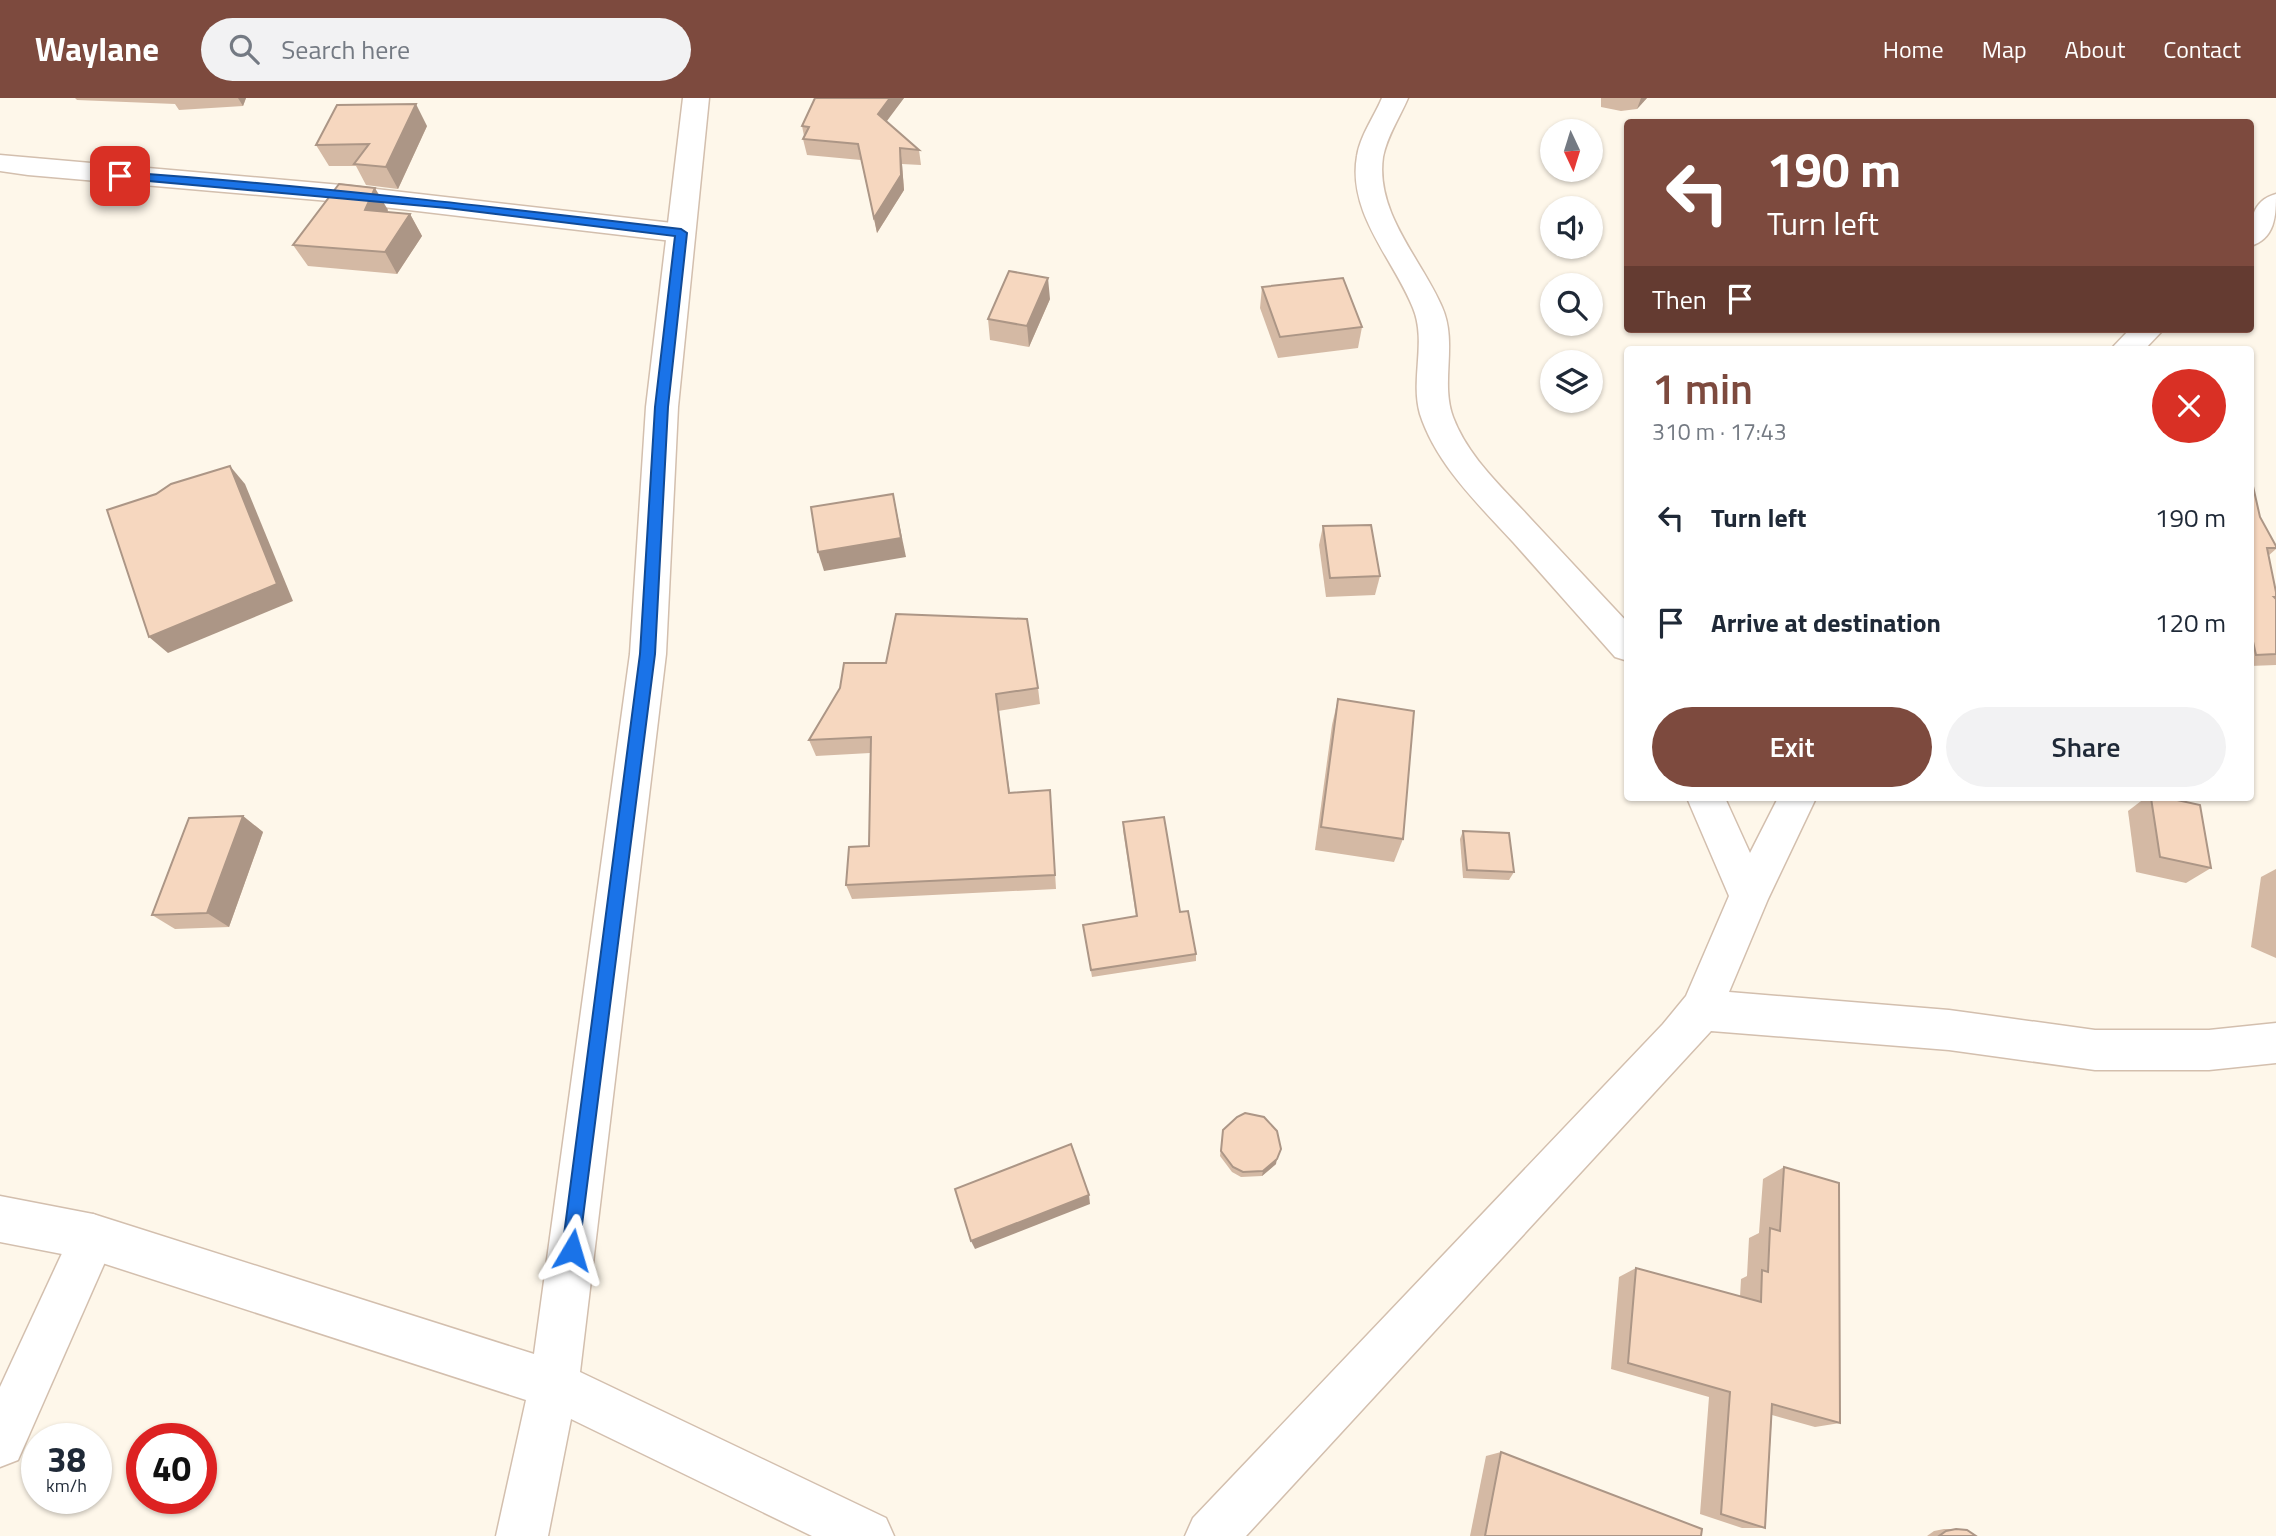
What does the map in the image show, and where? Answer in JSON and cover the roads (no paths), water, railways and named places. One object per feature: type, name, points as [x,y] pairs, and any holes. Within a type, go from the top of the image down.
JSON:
[{"type":"street","points":[[522,1536],[554,1385],[648,654],[662,407],[696,98]]},
{"type":"street","points":[[1395,98],[1375,140],[1369,160],[1372,183],[1390,244],[1432,318],[1432,394],[1439,421],[1453,449],[1472,477],[1624,643]]},
{"type":"street","points":[[0,163],[66,172],[226,183],[447,205],[681,233]]},
{"type":"street","points":[[2254,232],[2276,203]]},
{"type":"street","points":[[2130,346],[2144,333]]},
{"type":"street","points":[[1707,801],[1749,896]]},
{"type":"street","points":[[1211,1536],[1678,1038],[1701,1010],[1749,896],[1796,801]]},
{"type":"street","points":[[1701,1010],[1949,1030],[2095,1050],[2209,1050],[2276,1043]]},
{"type":"street","points":[[0,1219],[93,1237],[554,1385],[868,1536]]},
{"type":"street","points":[[0,1442],[93,1237]]}]
